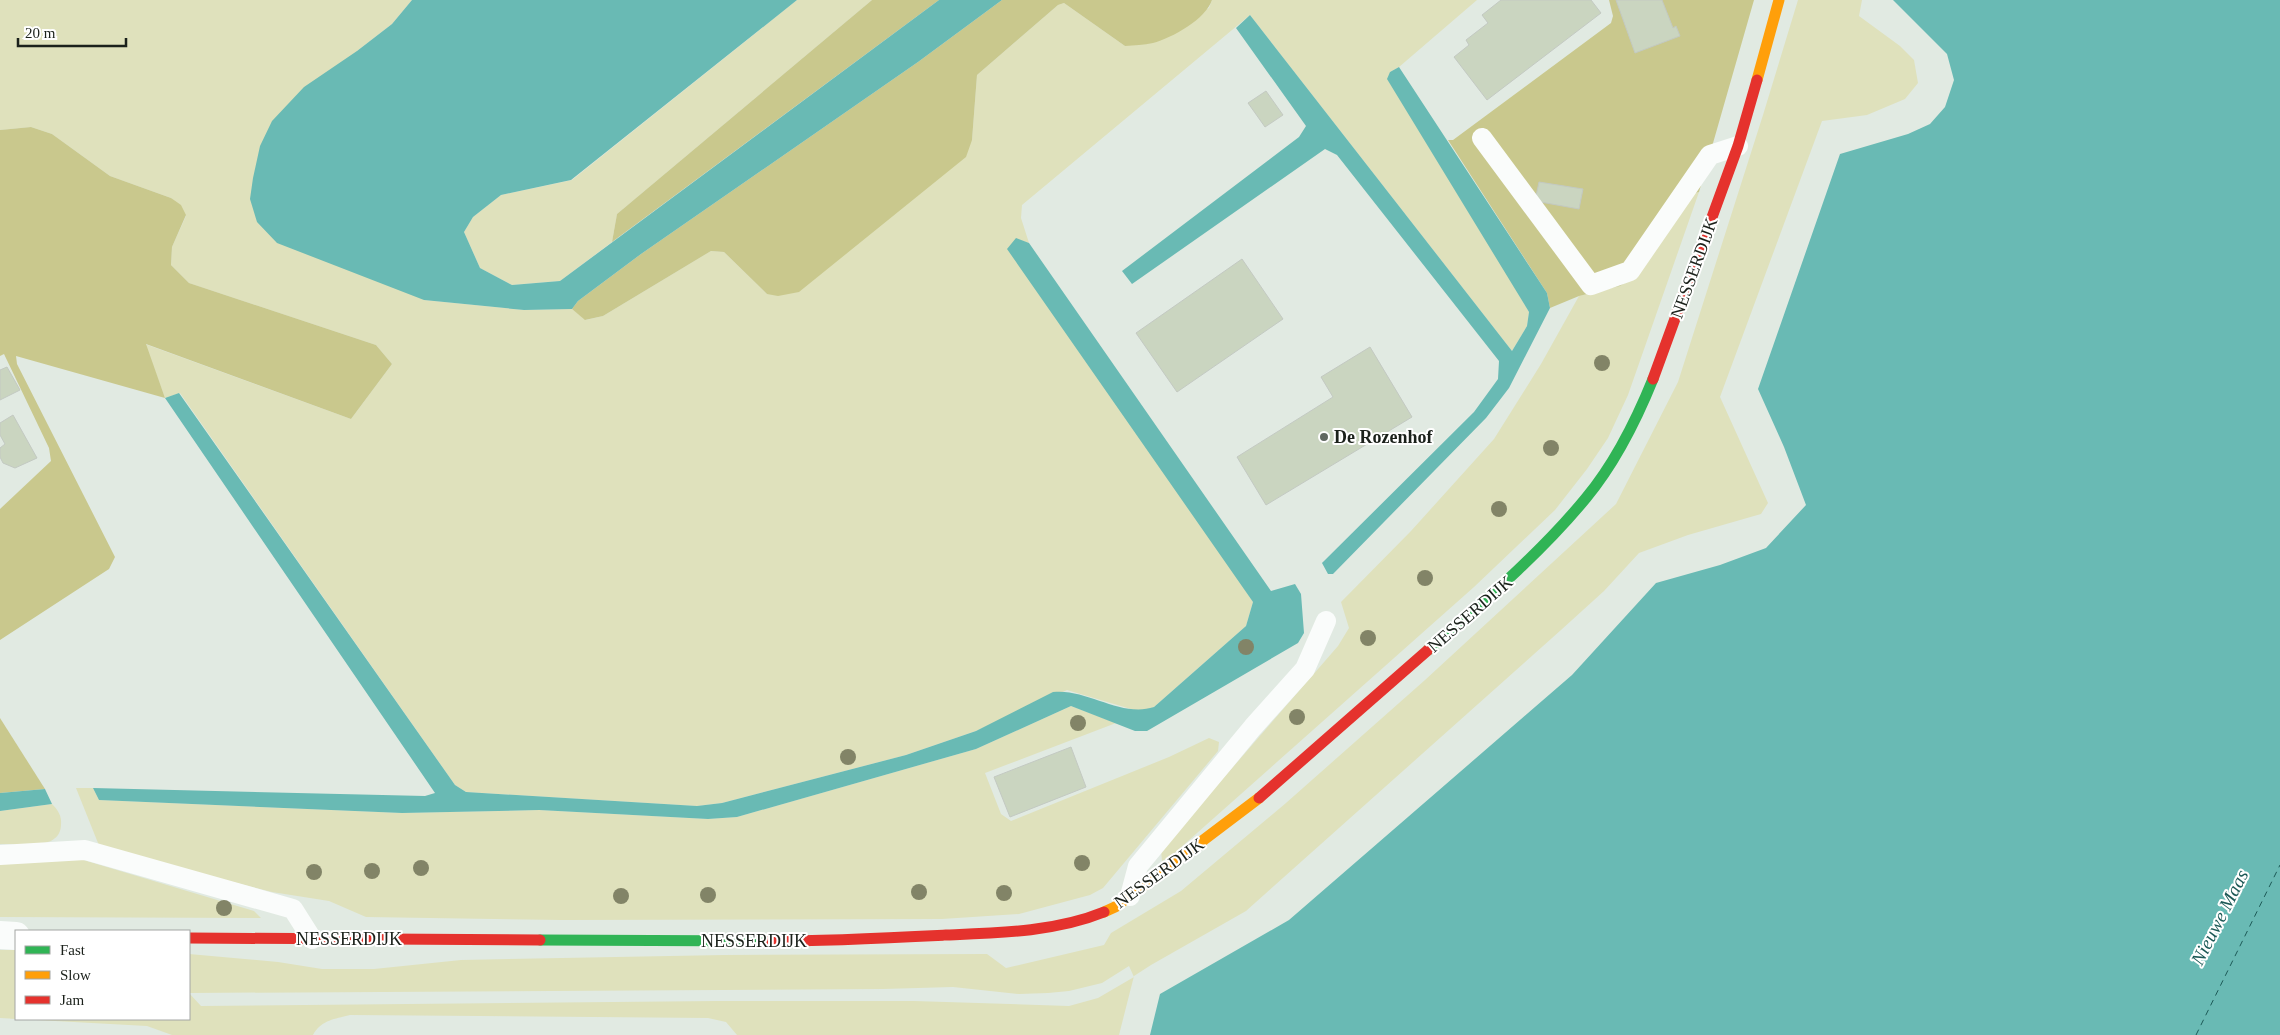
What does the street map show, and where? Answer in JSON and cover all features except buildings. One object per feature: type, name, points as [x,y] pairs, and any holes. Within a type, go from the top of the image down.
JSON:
[{"type":"street","name":"NESSERDIJK","points":[[190,938],[837,941],[994,933],[1039,928],[1090,917],[1114,907],[1274,786],[1516,573],[1587,497],[1620,449],[1648,393],[1738,146],[1779,0]]},
{"type":"street","points":[[0,935],[15,936]]},
{"type":"lane","points":[[1482,138],[1591,285],[1630,271],[1710,156],[1738,146]]},
{"type":"lane","points":[[1130,896],[1138,866],[1253,727],[1305,669],[1326,621]]},
{"type":"lane","points":[[0,855],[85,850],[294,909],[312,939]]},
{"type":"green space","points":[[0,0],[412,0],[392,24],[357,51],[424,300],[524,310],[572,309],[586,320],[603,316],[711,251],[724,252],[767,294],[972,140],[977,75],[1058,5],[1064,3],[1125,46],[1209,8],[1212,0],[1477,0],[1399,67],[1390,72],[1529,312],[1527,326],[1512,351],[1250,15],[1022,205],[1021,218],[1029,243],[1016,239],[1253,602],[1246,626],[1154,707],[1141,712],[1067,690],[976,731],[906,755],[722,803],[697,806],[466,792],[455,785],[180,393],[165,398],[145,344],[351,419],[392,364],[376,345],[189,283],[171,265],[172,247],[186,216],[171,198],[110,176],[52,134],[31,127],[0,130]]},
{"type":"green space","points":[[797,0],[872,0],[617,214],[612,242],[560,281],[512,285],[480,268],[464,232],[473,217],[501,195],[572,180]]},
{"type":"green space","points":[[1798,0],[1862,0],[1859,16],[1900,46],[1914,60],[1918,83],[1905,99],[1867,115],[1822,121],[1720,397],[1768,503],[1761,514],[1688,535],[1639,553],[1604,591],[1246,911],[1134,976],[1129,966],[1102,983],[1069,991],[1019,994],[953,987],[190,993],[190,954],[278,962],[322,969],[374,969],[461,960],[724,955],[987,954],[1006,968],[1104,945],[1111,933],[1181,891],[1286,803],[1425,680],[1616,504],[1678,382]]},
{"type":"green space","points":[[1699,192],[1628,395],[1608,438],[1555,510],[1474,587],[1170,857],[1162,861],[1161,850],[1338,646],[1349,628],[1341,602],[1411,531],[1494,439],[1541,364],[1579,296],[1620,286],[1633,278],[1687,195]]},
{"type":"green space","points":[[1071,706],[1116,723],[985,773],[1001,814],[1011,821],[1169,757],[1209,738],[1219,742],[1218,751],[1103,888],[1090,895],[1019,914],[942,919],[562,920],[366,917],[329,901],[272,892],[100,848],[76,788],[93,788],[99,800],[402,813],[539,810],[708,819],[737,817],[976,749]]},
{"type":"green space","points":[[52,804],[61,819],[59,834],[54,839],[46,843],[27,845],[0,844],[0,811]]},
{"type":"green space","points":[[0,856],[70,856],[254,911],[261,918],[0,917]]},
{"type":"green space","points":[[0,950],[15,950],[15,1019],[0,1018]]},
{"type":"green space","points":[[1134,977],[1119,1035],[737,1035],[726,1022],[708,1018],[350,1015],[324,1023],[313,1035],[172,1035],[147,1026],[36,1020],[190,1020],[190,994],[201,1006],[914,1001],[1069,1006],[1098,998]]},
{"type":"shaded area","points":[[872,0],[939,0],[612,242],[617,214]]},
{"type":"shaded area","points":[[1002,0],[1212,0],[1209,7],[1196,21],[1169,37],[1153,43],[1125,46],[1064,3],[1058,5],[977,75],[972,140],[966,157],[799,292],[778,296],[767,294],[724,252],[711,251],[603,316],[585,320],[572,309],[578,301],[641,254],[918,62]]},
{"type":"shaded area","points":[[1609,0],[1754,0],[1699,192],[1687,195],[1633,278],[1620,286],[1579,296],[1550,308],[1547,293],[1448,140],[1453,140],[1611,23],[1613,16]]},
{"type":"shaded area","points":[[31,127],[52,134],[110,176],[171,198],[181,205],[186,215],[172,247],[171,265],[189,283],[376,345],[392,364],[351,419],[146,344],[165,398],[16,356],[17,364],[115,557],[109,569],[0,640],[0,509],[51,461],[49,448],[4,354],[0,356],[0,130]]},
{"type":"shaded area","points":[[0,718],[45,789],[0,793]]},
{"type":"water","points":[[412,0],[797,0],[571,180],[501,195],[473,217],[464,232],[480,268],[512,285],[560,281],[939,0],[1002,0],[918,62],[641,254],[578,301],[572,309],[524,310],[424,300],[277,243],[257,222],[250,199],[253,178],[260,146],[272,121],[304,87],[357,51],[392,24]]},
{"type":"water","name":"Nieuwe Maas","points":[[1893,0],[2280,0],[2280,1035],[1150,1035],[1160,994],[1289,920],[1572,675],[1656,583],[1720,565],[1766,548],[1806,505],[1784,447],[1758,389],[1840,154],[1908,134],[1930,124],[1945,107],[1954,80],[1947,54]]},
{"type":"water","points":[[1250,15],[1512,351],[1527,326],[1529,312],[1387,79],[1390,72],[1399,67],[1547,293],[1550,308],[1509,388],[1486,418],[1333,574],[1328,574],[1322,563],[1474,412],[1498,379],[1499,361],[1337,155],[1325,149],[1132,284],[1122,271],[1299,137],[1306,126],[1236,28]]},
{"type":"water","points":[[1016,238],[1029,243],[1271,591],[1295,584],[1301,594],[1304,633],[1298,643],[1147,731],[1135,731],[1071,706],[976,749],[737,817],[708,819],[539,810],[402,813],[99,800],[93,788],[425,796],[435,793],[165,398],[179,393],[455,785],[466,792],[697,806],[722,803],[906,755],[976,731],[1053,692],[1078,694],[1129,709],[1154,707],[1246,626],[1253,602],[1007,249]]},
{"type":"water","points":[[45,789],[52,804],[0,811],[0,793]]},
{"type":"ferry route","points":[[2196,1035],[2280,865]]},
{"type":"traffic: fast","points":[[1428,650],[1490,596],[1550,539],[1586,498],[1616,456],[1640,410],[1653,379]]},
{"type":"traffic: fast","points":[[540,940],[770,941]]},
{"type":"traffic: slow","points":[[1757,80],[1779,0]]},
{"type":"traffic: slow","points":[[1104,912],[1115,907],[1259,798]]},
{"type":"traffic: jam","points":[[1653,379],[1738,146],[1757,80]]},
{"type":"traffic: jam","points":[[1259,798],[1428,650]]},
{"type":"traffic: jam","points":[[770,941],[1006,932],[1066,924],[1104,912]]},
{"type":"traffic: jam","points":[[190,938],[540,940]]},
{"type":"place","name":"De Rozenhof","points":[[1324,437]]}]
